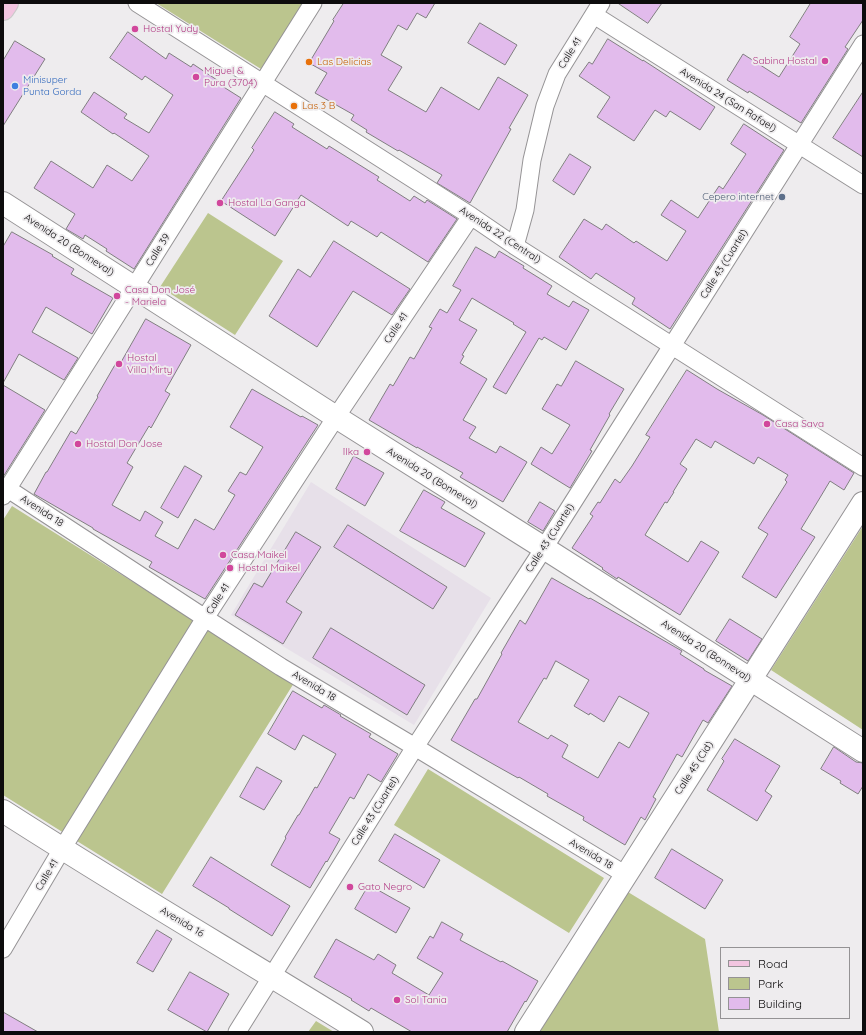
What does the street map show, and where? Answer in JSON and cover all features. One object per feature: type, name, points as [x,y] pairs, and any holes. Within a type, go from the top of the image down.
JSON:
[{"type":"main road","points":[[3,9],[7,3]]},
{"type":"street","name":"Avenida 22 (Central)","points":[[137,3],[471,216],[515,246],[863,466]]},
{"type":"street","name":"Calle 39","points":[[5,492],[313,3]]},
{"type":"street","name":"Avenida 24 (San Rafael)","points":[[597,9],[800,145],[863,185]]},
{"type":"street","name":"Calle 41","points":[[515,246],[525,210],[532,160],[545,106],[557,74],[597,9]]},
{"type":"street","name":"Calle 43 (Cuartel)","points":[[238,1032],[415,747],[544,548],[863,44]]},
{"type":"street","name":"Avenida 20 (Bonneval)","points":[[3,203],[336,418],[544,548],[863,751]]},
{"type":"street","name":"Calle 41","points":[[3,949],[62,849],[205,618],[471,216]]},
{"type":"street","name":"Avenida 18","points":[[5,492],[281,667],[626,875]]},
{"type":"street","name":"Calle 45 (Cid)","points":[[526,1032],[863,503]]},
{"type":"street","name":"Avenida 16","points":[[3,811],[62,849],[273,976],[362,1032]]},
{"type":"shaded area","points":[[311,482],[491,598],[414,725],[231,615]]},
{"type":"green space","points":[[156,3],[304,3],[261,69]]},
{"type":"green space","points":[[208,213],[283,261],[235,335],[160,287]]},
{"type":"green space","points":[[12,506],[294,683],[162,894],[3,795],[3,520]]},
{"type":"green space","points":[[863,526],[863,730],[771,670]]},
{"type":"green space","points":[[428,769],[604,878],[569,933],[394,825]]},
{"type":"green space","points":[[623,889],[705,939],[719,1032],[534,1032]]},
{"type":"green space","points":[[316,1021],[334,1032],[308,1032]]},
{"type":"building","points":[[344,3],[435,3],[426,18],[417,13],[407,30],[398,25],[381,55],[402,67],[388,90],[426,112],[441,87],[479,110],[498,77],[528,95],[470,203],[437,183],[442,175],[366,132],[367,130],[351,120],[354,115],[315,93],[327,73],[309,63]]},
{"type":"building","points":[[618,3],[662,3],[648,23]]},
{"type":"building","points":[[811,3],[863,3],[863,20],[845,47],[848,49],[801,123],[749,91],[748,93],[727,80],[743,54],[779,77],[800,44],[790,37]]},
{"type":"building","points":[[480,23],[517,45],[505,65],[468,43]]},
{"type":"building","points":[[128,32],[166,59],[169,53],[191,67],[193,64],[241,98],[134,269],[85,235],[83,239],[66,229],[75,214],[34,188],[51,161],[93,188],[107,165],[132,181],[149,156],[81,112],[94,92],[127,114],[124,118],[149,133],[173,95],[145,76],[142,80],[110,58]]},
{"type":"building","points":[[608,39],[715,107],[700,130],[670,111],[666,117],[655,110],[634,141],[597,117],[610,97],[579,76],[589,62],[592,64]]},
{"type":"building","name":"Minisuper Punta Gorda","points":[[15,41],[45,59],[3,126],[3,61]]},
{"type":"building","points":[[863,92],[863,157],[833,138]]},
{"type":"building","points":[[275,112],[294,124],[292,127],[327,149],[329,146],[379,177],[377,180],[410,201],[414,196],[425,203],[427,200],[457,219],[428,262],[381,232],[377,237],[351,221],[348,226],[301,195],[275,236],[221,201],[254,150],[252,148]]},
{"type":"building","points":[[744,124],[784,150],[670,329],[632,304],[635,298],[596,273],[591,279],[559,257],[584,219],[602,230],[606,224],[634,243],[636,241],[667,261],[686,231],[661,215],[671,200],[698,218],[719,186],[723,189],[746,154],[731,144]]},
{"type":"building","points":[[570,154],[591,167],[574,195],[553,181]]},
{"type":"building","points":[[12,232],[53,255],[52,256],[74,269],[71,274],[113,298],[92,334],[46,307],[32,332],[78,358],[64,380],[19,354],[3,383],[3,247]]},
{"type":"building","points":[[334,241],[410,289],[392,315],[353,291],[317,347],[269,316],[298,269],[310,277]]},
{"type":"building","points":[[476,247],[495,258],[499,251],[524,266],[523,268],[552,286],[547,294],[569,307],[573,301],[589,310],[566,350],[544,337],[542,340],[539,338],[506,394],[493,387],[526,332],[513,324],[514,323],[472,298],[459,320],[477,330],[462,355],[464,356],[460,363],[487,379],[463,420],[476,427],[469,438],[496,453],[500,446],[527,462],[503,502],[460,477],[463,473],[369,420],[390,384],[393,386],[410,357],[414,359],[432,328],[429,327],[440,309],[447,313],[461,290],[453,286]]},
{"type":"building","points":[[146,319],[191,345],[165,391],[170,394],[151,428],[149,426],[127,463],[133,467],[112,505],[140,521],[145,511],[163,522],[155,536],[178,549],[195,519],[214,530],[235,495],[228,491],[240,472],[246,475],[263,447],[230,427],[252,389],[318,425],[205,599],[149,567],[152,562],[34,494],[71,431],[76,434],[116,363],[119,365]]},
{"type":"building","points":[[576,361],[624,389],[590,450],[592,451],[570,488],[531,464],[541,447],[552,454],[570,425],[542,409],[557,384],[561,386]]},
{"type":"building","points":[[687,370],[763,415],[854,473],[844,490],[830,481],[801,529],[815,537],[776,598],[742,577],[768,534],[758,528],[787,482],[785,480],[788,475],[758,457],[754,464],[715,441],[711,448],[696,439],[680,464],[687,469],[667,503],[665,502],[645,535],[688,562],[701,541],[719,552],[680,615],[618,577],[617,579],[572,548],[593,516],[590,514],[598,502],[600,503],[615,479],[620,483],[632,466],[650,437],[646,435]]},
{"type":"building","points":[[3,385],[45,410],[3,477]]},
{"type":"building","points":[[354,456],[384,473],[365,506],[336,489]]},
{"type":"building","points":[[185,466],[202,476],[178,518],[161,508]]},
{"type":"building","points":[[424,490],[445,502],[441,508],[485,533],[465,567],[400,531]]},
{"type":"building","points":[[540,502],[555,511],[543,531],[528,522]]},
{"type":"building","points":[[348,525],[447,587],[433,609],[334,547]]},
{"type":"building","points":[[296,532],[321,547],[286,602],[302,612],[283,644],[235,615],[254,583],[262,587]]},
{"type":"building","points":[[552,578],[682,651],[680,654],[732,686],[708,723],[703,720],[682,757],[677,754],[653,797],[656,799],[645,820],[641,817],[625,845],[583,820],[584,817],[547,796],[548,794],[451,740],[475,699],[477,699],[520,620],[525,624]],"holes":[[[556,661],[589,680],[574,706],[589,715],[590,713],[604,722],[619,696],[649,713],[629,748],[619,742],[598,778],[562,757],[568,745],[551,735],[548,739],[518,722]]]},
{"type":"building","points":[[730,619],[762,639],[748,661],[716,641]]},
{"type":"building","points":[[331,628],[425,685],[407,715],[313,658]]},
{"type":"building","points":[[293,691],[322,708],[324,705],[341,715],[340,716],[371,734],[369,737],[398,754],[381,782],[368,774],[354,799],[350,797],[329,833],[340,839],[310,888],[271,865],[286,838],[285,837],[315,787],[317,788],[336,754],[303,735],[295,750],[268,734]]},
{"type":"building","points":[[735,739],[780,766],[765,791],[772,796],[757,821],[707,790],[724,761],[722,759]]},
{"type":"building","points":[[834,747],[856,762],[863,763],[863,786],[858,794],[840,783],[841,781],[821,769]]},
{"type":"building","points":[[257,767],[282,781],[264,810],[240,797]]},
{"type":"building","points":[[395,834],[440,860],[424,888],[379,861]]},
{"type":"building","points":[[672,849],[723,880],[705,909],[655,878]]},
{"type":"building","points":[[211,857],[290,906],[272,936],[193,886]]},
{"type":"building","points":[[369,885],[410,908],[396,933],[355,909]]},
{"type":"building","points":[[442,922],[463,934],[460,940],[538,981],[507,1032],[412,1032],[371,1008],[369,1011],[351,1000],[352,999],[314,977],[336,939],[374,960],[378,954],[396,965],[392,973],[429,995],[443,973],[417,958],[430,936],[433,938]]},
{"type":"building","points":[[157,930],[172,939],[153,972],[137,963]]},
{"type":"building","points":[[190,972],[229,994],[207,1032],[168,1010]]},
{"type":"building","points":[[3,1012],[38,1032],[3,1032]]},
{"type":"place","name":"Hostal Yudy","points":[[135,29]]},
{"type":"place","name":"Sabina Hostal","points":[[825,61]]},
{"type":"place","name":"Las Delicias","points":[[309,62]]},
{"type":"place","name":"Miguel & Pura (3704)","points":[[196,77]]},
{"type":"place","name":"Minisuper Punta Gorda","points":[[15,86]]},
{"type":"place","name":"Las 3 B","points":[[294,106]]},
{"type":"place","name":"Cepero internet","points":[[782,197]]},
{"type":"place","name":"Hostal La Ganga","points":[[220,203]]},
{"type":"place","name":"Casa Don José - Mariela","points":[[117,296]]},
{"type":"place","name":"Hostal Villa Mirty","points":[[119,364]]},
{"type":"place","name":"Casa Sava","points":[[767,424]]},
{"type":"place","name":"Hostal Don Jose","points":[[78,444]]},
{"type":"place","name":"Ilka","points":[[367,452]]},
{"type":"place","name":"Casa Maikel","points":[[223,555]]},
{"type":"place","name":"Hostal Maikel","points":[[230,568]]},
{"type":"place","name":"Gato Negro","points":[[350,887]]},
{"type":"place","name":"Sol Tania","points":[[397,1000]]}]
